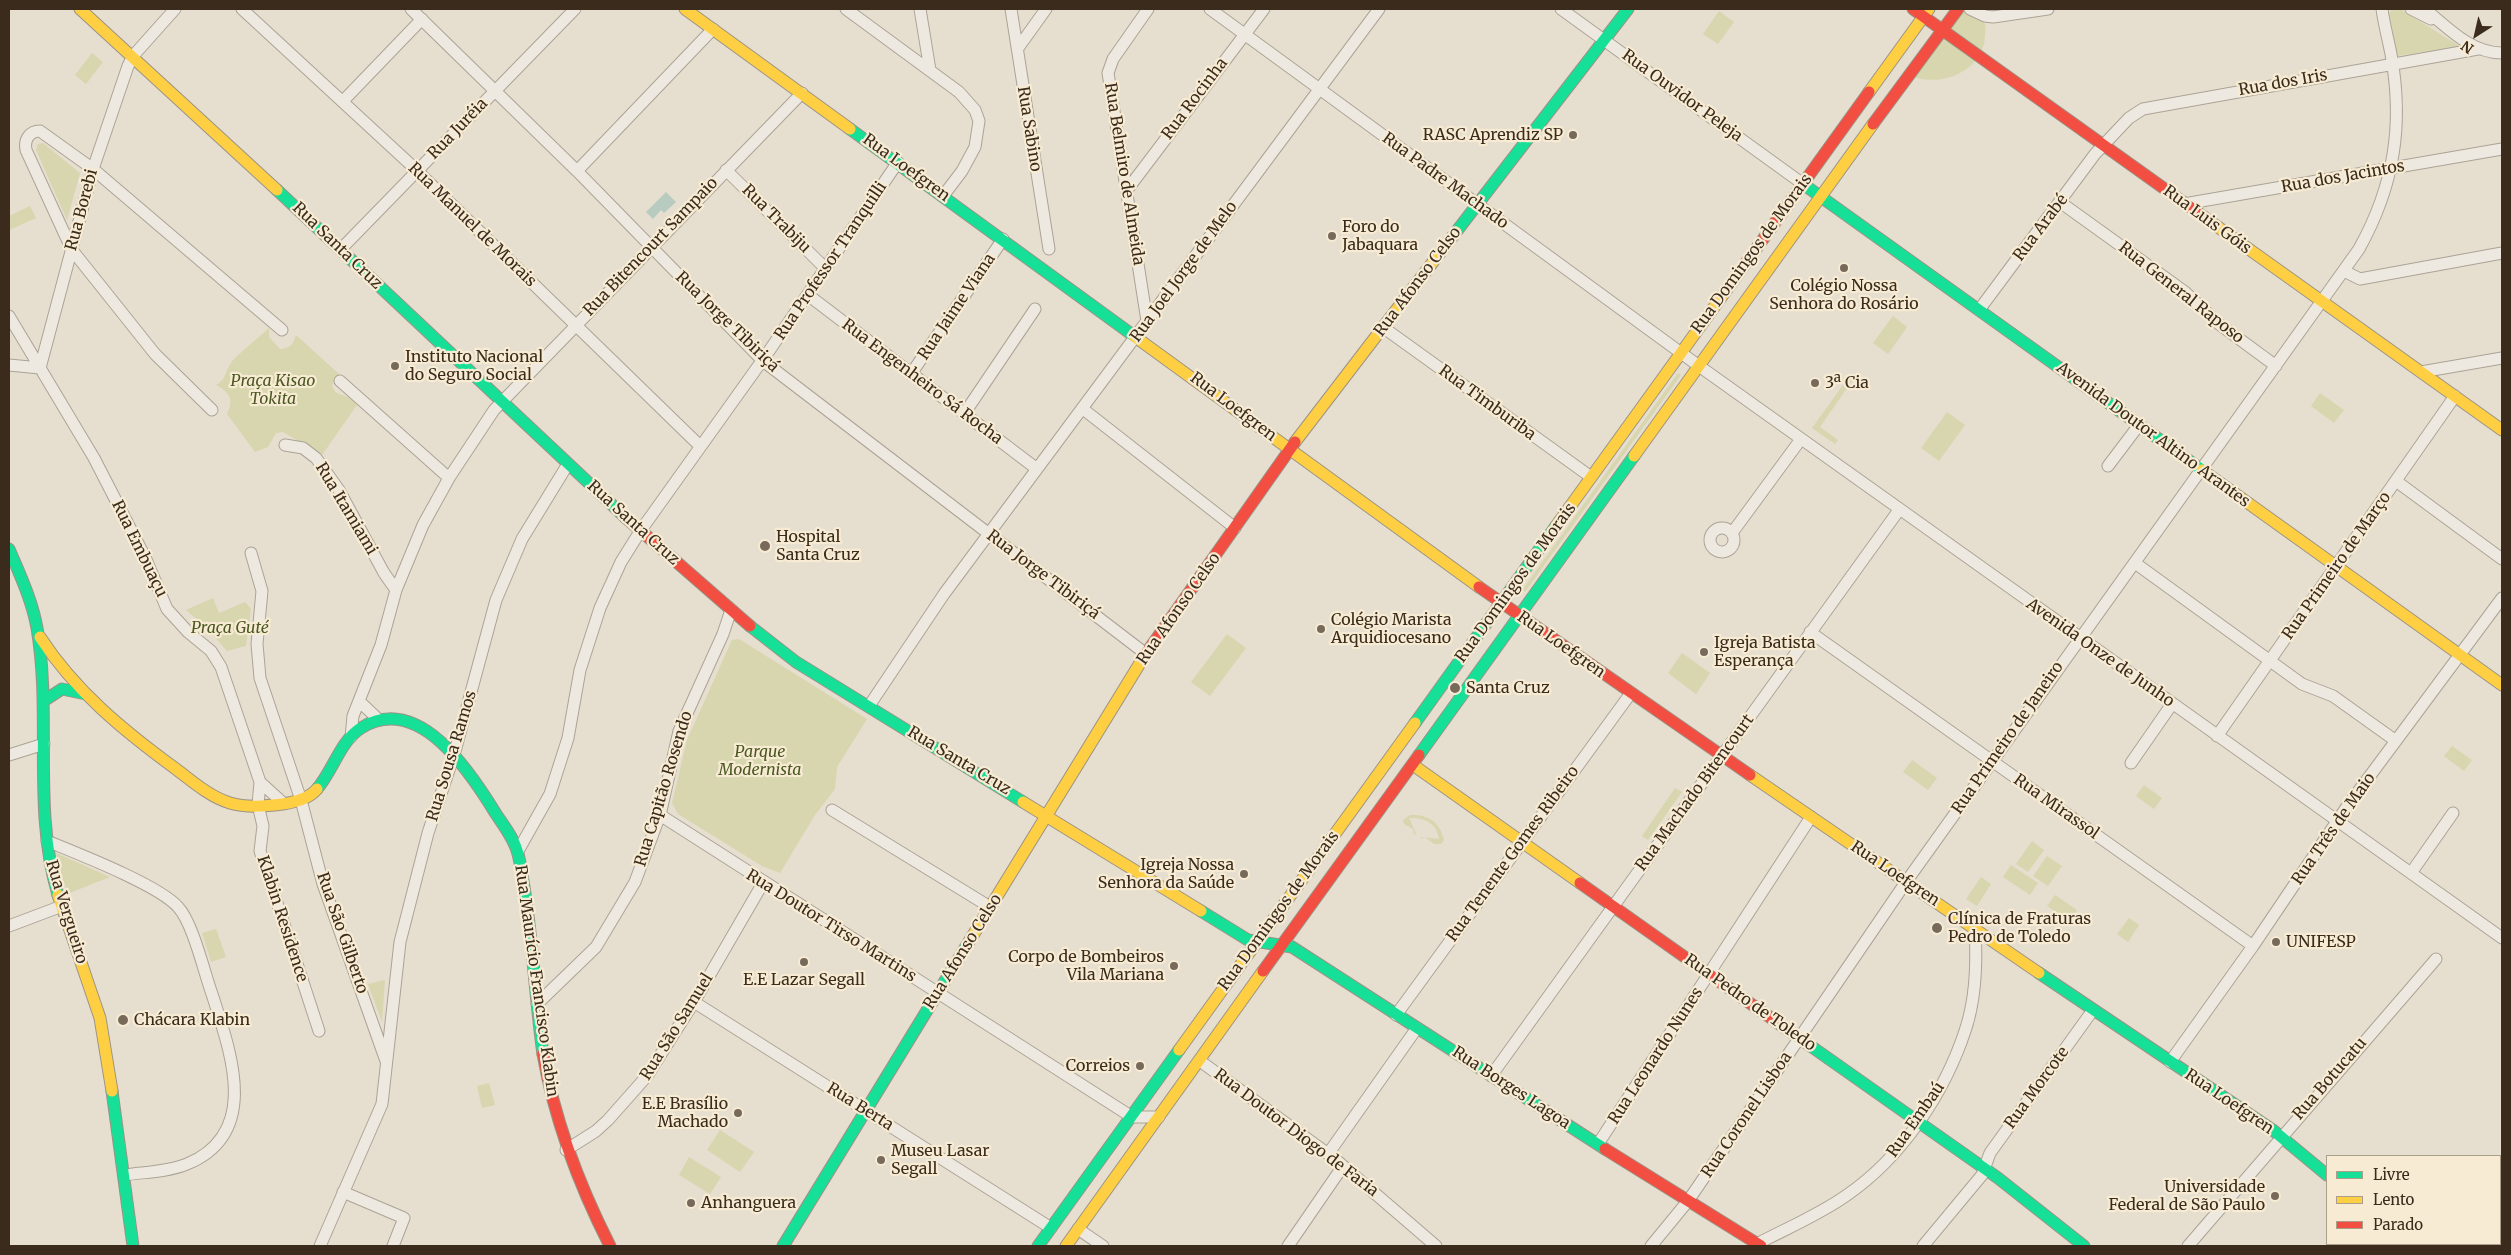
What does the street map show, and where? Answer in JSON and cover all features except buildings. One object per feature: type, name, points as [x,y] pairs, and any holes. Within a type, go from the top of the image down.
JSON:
[{"type":"street","name":"Rua Santa Cruz","points":[[80,9],[341,249],[500,402],[735,614],[796,662],[1046,814],[1248,940],[1257,943]]},
{"type":"street","points":[[133,56],[176,9]]},
{"type":"street","name":"Rua Manuel de Morais","points":[[242,9],[417,171],[700,446]]},
{"type":"street","name":"Rua Juréia","points":[[341,249],[575,9]]},
{"type":"street","name":"Rua Loefgren","points":[[685,9],[898,162],[1519,616],[2280,1136],[2326,1174]]},
{"type":"street","points":[[846,9],[972,103],[979,121],[976,141],[970,158],[943,196]]},
{"type":"street","points":[[920,9],[930,70]]},
{"type":"street","name":"Rua Sabino","points":[[1011,9],[1048,248]]},
{"type":"street","points":[[1018,48],[1046,9]]},
{"type":"street","name":"Rua Belmiro de Almeida","points":[[1147,321],[1109,79],[1109,67],[1148,9]]},
{"type":"street","name":"Rua Padre Machado","points":[[1210,9],[1699,366]]},
{"type":"street","name":"Rua Rocinha","points":[[1127,190],[1264,9]]},
{"type":"street","name":"Rua Joel Jorge de Melo","points":[[869,706],[944,594],[1379,9]]},
{"type":"street","name":"Rua Ouvidor Peleja","points":[[1562,9],[1803,184]]},
{"type":"street","name":"Rua Afonso Celso","points":[[783,1246],[1046,814],[1146,654],[1289,449],[1628,9]]},
{"type":"street","name":"Rua Luis Góis","points":[[1913,9],[1926,12],[1941,29],[2102,146],[2502,430]]},
{"type":"street","name":"Rua Domingos de Morais","points":[[1066,1246],[1941,29],[1958,9]]},
{"type":"street","points":[[1970,9],[1985,16],[1994,17],[2048,9]]},
{"type":"street","name":"Rua Primeiro de Janeiro","points":[[1906,882],[2359,248],[2380,209],[2391,168],[2396,126],[2392,64],[2382,9]]},
{"type":"street","points":[[2411,9],[2450,30],[2478,49],[2502,53]]},
{"type":"street","points":[[2426,9],[2450,30]]},
{"type":"street","name":"Rua Domingos de Morais","points":[[1038,1246],[1926,12]]},
{"type":"street","points":[[343,101],[418,13]]},
{"type":"street","name":"Rua Jorge Tibiriçá","points":[[418,13],[763,360],[1146,654]]},
{"type":"street","points":[[577,171],[713,29]]},
{"type":"street","name":"Rua dos Iris","points":[[2102,146],[2129,118],[2153,106],[2478,49]]},
{"type":"street","name":"Rua Borebi","points":[[40,368],[93,168],[133,56]]},
{"type":"street","name":"Rua Bitencourt Sampaio","points":[[351,737],[353,716],[381,645],[396,590],[423,525],[449,478],[500,402],[802,93]]},
{"type":"street","points":[[212,410],[154,354],[72,250],[29,158],[26,141],[32,133],[40,131],[93,168],[282,330]]},
{"type":"street","name":"Rua Arabé","points":[[1979,310],[2102,146]]},
{"type":"street","name":"Rua dos Jacintos","points":[[2184,204],[2502,149]]},
{"type":"street","name":"Rua Professor Tranquilli","points":[[518,851],[543,810],[553,786],[568,738],[580,670],[600,608],[621,562],[641,530],[763,360],[898,162]]},
{"type":"street","name":"Rua Trabiju","points":[[726,170],[825,268]]},
{"type":"street","name":"Avenida Doutor Altino Arantes","points":[[1803,184],[2502,685]]},
{"type":"street","name":"Rua General Raposo","points":[[2060,202],[2185,292],[2219,324],[2276,366]]},
{"type":"street","name":"Rua Jaime Viana","points":[[911,374],[1006,242]]},
{"type":"street","points":[[2344,271],[2360,279],[2502,254]]},
{"type":"street","name":"Rua Engenheiro Sá Rocha","points":[[808,295],[1037,469]]},
{"type":"street","points":[[964,414],[1035,310]]},
{"type":"street","name":"Rua Embuaçu","points":[[9,316],[94,458],[145,556],[167,609],[188,632],[211,651],[221,667],[260,782],[258,805]]},
{"type":"street","name":"Rua Timburiba","points":[[1384,328],[1591,478]]},
{"type":"street","points":[[2421,372],[2502,358]]},
{"type":"street","points":[[9,365],[40,368]]},
{"type":"street","name":"Avenida Onze de Junho","points":[[1699,366],[2502,938]]},
{"type":"street","points":[[340,381],[449,478]]},
{"type":"street","name":"Rua Primeiro de Março","points":[[2217,736],[2455,396]]},
{"type":"street","points":[[1083,409],[1235,528]]},
{"type":"street","points":[[2108,466],[2139,425]]},
{"type":"street","points":[[1732,533],[1801,440]]},
{"type":"street","name":"Rua Itamiami","points":[[285,445],[302,448],[316,458],[339,490],[384,573],[396,590]]},
{"type":"street","name":"Rua Sousa Ramos","points":[[320,1246],[382,1104],[400,942],[428,833],[454,755],[496,600],[506,572],[536,513],[568,464]]},
{"type":"street","points":[[2396,480],[2502,559]]},
{"type":"street","name":"Rua Machado Bitencourt","points":[[1491,1076],[1899,510]]},
{"type":"street","name":"Rua Vergueiro","points":[[9,549],[33,604],[40,637],[45,700],[44,744],[47,841],[54,879],[62,906],[100,1019],[133,1246]]},
{"type":"street","name":"Rua São Gilberto","points":[[251,554],[262,591],[257,644],[260,678],[301,800],[324,884],[387,1065]]},
{"type":"street","points":[[2135,563],[2270,662],[2308,687],[2333,696],[2396,741]]},
{"type":"street","name":"Rua Três de Maio","points":[[2170,1062],[2253,946],[2337,820],[2461,656],[2502,598]]},
{"type":"street","name":"Rua Capitão Rosendo","points":[[537,1004],[590,954],[609,928],[640,870],[660,815],[678,731],[723,634],[735,614]]},
{"type":"street","name":"Rua Mirassol","points":[[1810,632],[2253,946]]},
{"type":"street","points":[[40,637],[49,654],[86,694],[143,745],[203,788],[229,803],[242,806],[301,800],[319,787],[351,737],[365,724],[378,719],[360,702]]},
{"type":"street","points":[[45,700],[62,689],[86,694]]},
{"type":"street","name":"Rua Tenente Gomes Ribeiro","points":[[1396,1015],[1631,693]]},
{"type":"street","points":[[2131,763],[2172,704]]},
{"type":"street","name":"Rua Maurício Francisco Klabin","points":[[378,719],[395,718],[413,723],[434,736],[468,771],[518,851],[533,940],[537,1004],[547,1076],[566,1150],[610,1246]]},
{"type":"street","points":[[9,755],[44,744]]},
{"type":"street","name":"Rua Pedro de Toledo","points":[[1413,765],[1985,1168],[2084,1246]]},
{"type":"street","name":"Rua Embuaçu","points":[[260,782],[282,802]]},
{"type":"street","name":"Klabin Residence","points":[[258,805],[263,826],[260,851],[319,1030]]},
{"type":"street","points":[[832,810],[990,907]]},
{"type":"street","points":[[2411,873],[2453,812]]},
{"type":"street","name":"Rua Doutor Tirso Martins","points":[[660,815],[763,883],[1132,1117]]},
{"type":"street","name":"Rua Leonardo Nunes","points":[[1598,1144],[1811,817]]},
{"type":"street","points":[[47,841],[154,889],[178,906],[184,914],[203,967],[233,1070],[236,1090],[234,1108],[227,1129],[215,1145],[203,1155],[180,1166],[124,1175]]},
{"type":"street","name":"Rua Coronel Lisboa","points":[[1651,1246],[1688,1202],[1906,882]]},
{"type":"street","name":"Rua São Samuel","points":[[566,1150],[596,1131],[636,1091],[694,1002],[763,883]]},
{"type":"street","points":[[9,926],[62,906]]},
{"type":"street","name":"Rua Embaú","points":[[1759,1245],[1825,1210],[1862,1184],[1886,1162],[1918,1121],[1944,1080],[1966,1030],[1976,970],[1976,930]]},
{"type":"street","name":"Rua Borges Lagoa","points":[[1257,943],[1292,947],[1688,1202],[1759,1245]]},
{"type":"street","name":"Rua Botucatu","points":[[2188,1246],[2280,1136],[2436,959]]},
{"type":"street","name":"Rua Berta","points":[[694,1002],[1051,1228]]},
{"type":"street","name":"Rua Morcote","points":[[1923,1246],[1982,1175],[1990,1152],[2093,1010]]},
{"type":"street","points":[[1328,1154],[1417,1028]]},
{"type":"street","name":"Rua Doutor Diogo de Faria","points":[[1200,1061],[1328,1154],[1436,1246]]},
{"type":"street","points":[[1132,1117],[1159,1117]]},
{"type":"street","points":[[1288,1246],[1343,1166]]},
{"type":"street","points":[[343,1192],[404,1218],[392,1246]]},
{"type":"street","points":[[1078,1229],[1103,1246]]},
{"type":"green space","points":[[1962,9],[1983,20],[1985,23],[1986,31],[1983,47],[1978,58],[1960,73],[1949,77],[1938,80],[1926,80],[1914,77]]},
{"type":"green space","points":[[2392,9],[2400,9],[2461,47],[2397,56],[2389,14]]},
{"type":"green space","points":[[1719,11],[1734,22],[1718,44],[1703,34]]},
{"type":"green space","points":[[92,53],[103,62],[86,84],[75,75]]},
{"type":"green space","points":[[43,143],[80,173],[67,220],[36,150],[38,144]]},
{"type":"green space","points":[[30,206],[36,218],[9,230],[9,216]]},
{"type":"green space","points":[[1893,316],[1907,327],[1888,354],[1873,343]]},
{"type":"green space","name":"Praça Kisao Tokita","points":[[269,328],[269,337],[280,349],[291,345],[296,335],[339,374],[332,385],[334,391],[350,398],[357,405],[322,455],[283,432],[276,433],[268,447],[255,452],[227,414],[230,405],[229,397],[225,391],[216,385],[224,378],[233,360]]},
{"type":"green space","points":[[1678,373],[1681,375],[1525,592],[1522,590]]},
{"type":"green space","points":[[1850,375],[1854,378],[1820,427],[1838,440],[1835,444],[1812,428]]},
{"type":"green space","points":[[2320,393],[2344,410],[2334,423],[2311,406]]},
{"type":"green space","points":[[1947,412],[1965,425],[1939,461],[1921,448]]},
{"type":"green space","name":"Praça Guté","points":[[213,598],[219,613],[245,602],[251,609],[246,646],[227,651],[205,626],[186,610]]},
{"type":"green space","points":[[1227,634],[1246,648],[1210,696],[1191,682]]},
{"type":"green space","name":"Parque Modernista","points":[[739,639],[867,719],[837,767],[835,789],[815,815],[780,873],[762,866],[678,814],[672,803],[687,740],[732,640]]},
{"type":"green space","points":[[1682,653],[1710,673],[1696,694],[1668,673]]},
{"type":"green space","points":[[2452,746],[2472,760],[2464,771],[2444,756]]},
{"type":"green space","points":[[1912,760],[1937,778],[1928,790],[1903,772]]},
{"type":"green space","points":[[2144,785],[2162,798],[2154,809],[2136,796]]},
{"type":"green space","points":[[1675,788],[1682,792],[1648,840],[1642,836]]},
{"type":"green space","points":[[1410,815],[1422,816],[1432,820],[1440,828],[1444,840],[1441,844],[1434,844],[1426,838],[1439,839],[1433,825],[1425,820],[1409,818],[1416,834],[1414,835],[1413,829],[1404,824],[1403,820]]},
{"type":"green space","points":[[2032,841],[2044,850],[2028,872],[2016,864]]},
{"type":"green space","points":[[56,853],[110,877],[67,894]]},
{"type":"green space","points":[[2047,856],[2062,866],[2048,886],[2033,876]]},
{"type":"green space","points":[[2011,865],[2038,883],[2030,895],[2003,877]]},
{"type":"green space","points":[[1981,877],[1991,884],[1977,906],[1966,899]]},
{"type":"green space","points":[[2055,895],[2077,910],[2069,921],[2047,906]]},
{"type":"green space","points":[[2129,918],[2139,925],[2128,942],[2117,934]]},
{"type":"green space","points":[[216,929],[226,957],[211,962],[202,933]]},
{"type":"green space","points":[[385,980],[382,1022],[368,984]]},
{"type":"green space","points":[[489,1083],[495,1105],[482,1108],[477,1086]]},
{"type":"green space","points":[[720,1130],[754,1152],[740,1172],[707,1150]]},
{"type":"green space","points":[[689,1157],[721,1177],[710,1194],[679,1175]]},
{"type":"shaded area","points":[[666,192],[676,202],[664,213],[661,210],[653,219],[646,212]]},
{"type":"traffic: fast","points":[[1456,232],[1628,9]]},
{"type":"traffic: fast","points":[[850,129],[1134,336]]},
{"type":"traffic: fast","points":[[1803,184],[2202,470]]},
{"type":"traffic: fast","points":[[277,190],[625,517]]},
{"type":"traffic: fast","points":[[1419,755],[1634,456]]},
{"type":"traffic: fast","points":[[1415,723],[1556,526]]},
{"type":"traffic: fast","points":[[9,549],[29,598],[37,628],[43,695],[46,829],[50,862],[58,895]]},
{"type":"traffic: fast","points":[[750,626],[796,662],[1023,802]]},
{"type":"traffic: fast","points":[[45,700],[62,689],[86,694]]},
{"type":"traffic: fast","points":[[317,789],[348,740],[361,728],[382,720],[403,720],[423,729],[441,742],[458,759],[473,778],[509,833],[517,849],[527,908],[543,1054]]},
{"type":"traffic: fast","points":[[1201,911],[1248,940],[1292,947],[1605,1149]]},
{"type":"traffic: fast","points":[[783,1246],[967,945]]},
{"type":"traffic: fast","points":[[2039,973],[2274,1131],[2326,1174]]},
{"type":"traffic: fast","points":[[1778,1023],[1998,1178],[2084,1246]]},
{"type":"traffic: fast","points":[[1038,1246],[1179,1050]]},
{"type":"traffic: fast","points":[[112,1091],[133,1246]]},
{"type":"traffic: slow","points":[[80,9],[277,190]]},
{"type":"traffic: slow","points":[[685,9],[850,129]]},
{"type":"traffic: slow","points":[[1869,92],[1929,9]]},
{"type":"traffic: slow","points":[[1634,456],[1873,124]]},
{"type":"traffic: slow","points":[[2197,212],[2502,430]]},
{"type":"traffic: slow","points":[[1295,442],[1456,232]]},
{"type":"traffic: slow","points":[[1556,526],[1725,292]]},
{"type":"traffic: slow","points":[[1134,336],[1479,587]]},
{"type":"traffic: slow","points":[[2202,470],[2502,685]]},
{"type":"traffic: slow","points":[[40,637],[69,675],[119,725],[215,797],[236,805],[270,805],[302,800],[317,789]]},
{"type":"traffic: slow","points":[[967,945],[1145,655]]},
{"type":"traffic: slow","points":[[1179,1050],[1415,723]]},
{"type":"traffic: slow","points":[[1413,765],[1580,883]]},
{"type":"traffic: slow","points":[[1750,775],[2039,973]]},
{"type":"traffic: slow","points":[[1023,802],[1201,911]]},
{"type":"traffic: slow","points":[[58,895],[100,1018],[112,1091]]},
{"type":"traffic: slow","points":[[1066,1246],[1263,971]]},
{"type":"traffic: jam","points":[[1913,9],[2197,212]]},
{"type":"traffic: jam","points":[[1873,124],[1958,9]]},
{"type":"traffic: jam","points":[[1725,292],[1869,92]]},
{"type":"traffic: jam","points":[[1145,655],[1295,442]]},
{"type":"traffic: jam","points":[[625,517],[750,626]]},
{"type":"traffic: jam","points":[[1479,587],[1750,775]]},
{"type":"traffic: jam","points":[[1263,971],[1419,755]]},
{"type":"traffic: jam","points":[[1580,883],[1778,1023]]},
{"type":"traffic: jam","points":[[543,1054],[554,1104],[569,1153],[588,1200],[610,1246]]},
{"type":"traffic: jam","points":[[1605,1149],[1761,1246]]},
{"type":"place","name":"RASC Aprendiz SP","points":[[1573,135]]},
{"type":"place","name":"Foro do Jabaquara","points":[[1332,236]]},
{"type":"place","name":"Colégio Nossa Senhora do Rosário","points":[[1844,268]]},
{"type":"place","name":"Instituto Nacional do Seguro Social","points":[[395,366]]},
{"type":"place","name":"3ª Cia","points":[[1815,383]]},
{"type":"place","name":"Hospital Santa Cruz","points":[[765,546]]},
{"type":"place","name":"Colégio Marista Arquidiocesano","points":[[1321,629]]},
{"type":"place","name":"Igreja Batista Esperança","points":[[1704,652]]},
{"type":"place","name":"Santa Cruz","points":[[1455,688]]},
{"type":"place","name":"Igreja Nossa Senhora da Saúde","points":[[1244,874]]},
{"type":"place","name":"Clínica de Fraturas Pedro de Toledo","points":[[1937,928]]},
{"type":"place","name":"UNIFESP","points":[[2276,942]]},
{"type":"place","name":"E.E Lazar Segall","points":[[804,962]]},
{"type":"place","name":"Corpo de Bombeiros Vila Mariana","points":[[1174,966]]},
{"type":"place","name":"Chácara Klabin","points":[[123,1020]]},
{"type":"place","name":"Correios","points":[[1140,1066]]},
{"type":"place","name":"E.E Brasílio Machado","points":[[738,1113]]},
{"type":"place","name":"Museu Lasar Segall","points":[[881,1160]]},
{"type":"place","name":"Universidade Federal de São Paulo","points":[[2275,1196]]},
{"type":"place","name":"Anhanguera","points":[[691,1203]]}]
